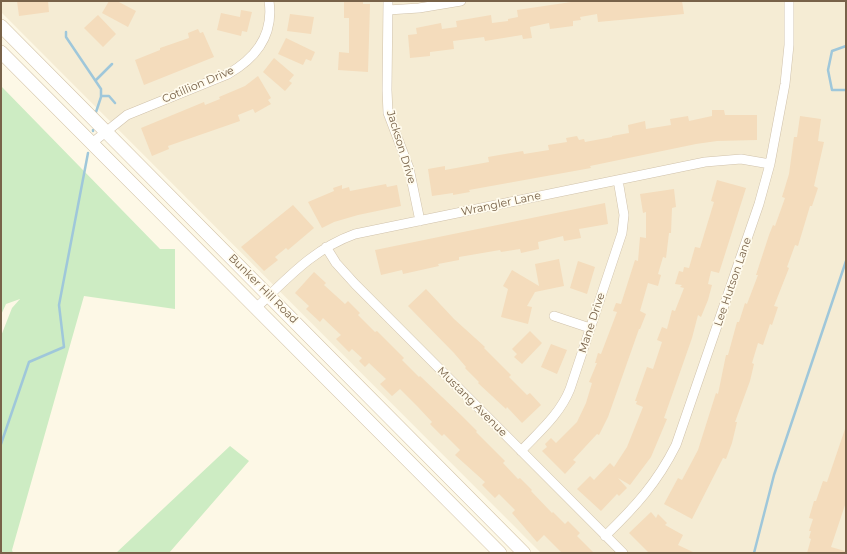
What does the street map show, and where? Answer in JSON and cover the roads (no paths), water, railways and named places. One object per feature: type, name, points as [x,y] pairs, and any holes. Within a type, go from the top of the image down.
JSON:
[{"type":"main road","name":"Bunker Hill Road","points":[[1,26],[524,553]]},
{"type":"main road","name":"Bunker Hill Road","points":[[1,52],[500,553]]},
{"type":"street","name":"Cotillion Drive","points":[[92,143],[128,115],[228,74],[242,66],[255,55],[269,27],[270,1]]},
{"type":"street","points":[[388,5],[419,8],[462,1]]},
{"type":"street","name":"Lee Hutson Lane","points":[[605,536],[654,484],[676,445],[757,211],[770,164],[785,84],[789,45],[789,1]]},
{"type":"street","name":"Jackson Drive","points":[[388,5],[388,113],[409,168],[420,221]]},
{"type":"street","name":"Wrangler Lane","points":[[256,308],[305,262],[336,241],[355,234],[720,160],[741,159],[770,164]]},
{"type":"street","name":"Mane Drive","points":[[521,451],[564,403],[622,233],[624,215],[618,180]]},
{"type":"street","name":"Mustang Avenue","points":[[326,247],[336,263],[355,284],[623,553]]},
{"type":"street","points":[[554,316],[590,328]]},
{"type":"waterway","points":[[66,32],[66,37],[101,89],[101,97],[96,112]]},
{"type":"waterway","points":[[846,46],[832,51],[828,70],[832,90],[846,90]]},
{"type":"waterway","points":[[96,80],[112,64]]},
{"type":"waterway","points":[[101,96],[109,96],[115,103]]},
{"type":"waterway","points":[[1,444],[29,362],[64,347],[59,305],[88,153]]},
{"type":"waterway","points":[[754,553],[774,475],[846,261]]}]
